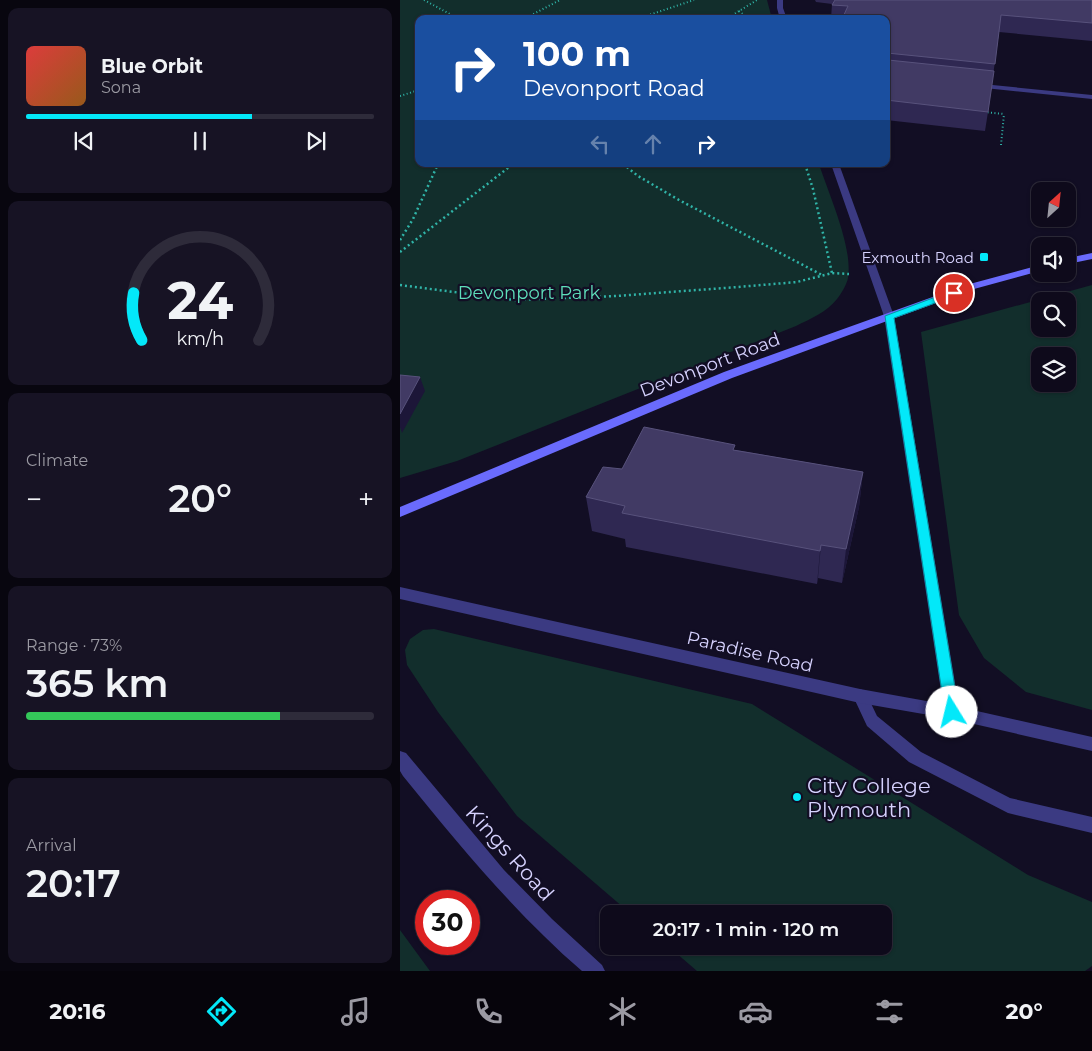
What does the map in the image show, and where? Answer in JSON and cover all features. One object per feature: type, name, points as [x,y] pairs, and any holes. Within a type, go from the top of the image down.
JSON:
[{"type":"street","points":[[780,0],[783,15]]},
{"type":"street","points":[[968,84],[1092,97]]},
{"type":"street","points":[[836,167],[889,316],[952,712]]},
{"type":"street","points":[[1076,260],[1092,256]]},
{"type":"street","name":"Devonport Road","points":[[400,512],[728,375],[970,287],[1031,270]]},
{"type":"street","points":[[400,508],[414,505]]},
{"type":"street","name":"Paradise Road","points":[[400,593],[860,696],[952,712],[1092,744]]},
{"type":"street","points":[[860,696],[872,721],[915,757],[1008,805],[1092,825]]},
{"type":"street","name":"Kings Road","points":[[400,758],[409,772],[492,870],[533,912],[596,971]]},
{"type":"path","points":[[424,0],[452,15]]},
{"type":"path","points":[[532,15],[560,0]]},
{"type":"path","points":[[649,15],[694,0]]},
{"type":"path","points":[[732,15],[757,0]]},
{"type":"path","points":[[739,11],[744,15]]},
{"type":"path","points":[[400,96],[415,91]]},
{"type":"path","points":[[976,111],[1004,114],[1001,145]]},
{"type":"path","points":[[400,240],[413,219],[437,167]]},
{"type":"path","points":[[400,252],[509,167]]},
{"type":"path","points":[[627,167],[638,176],[679,200],[823,275]]},
{"type":"path","points":[[806,167],[813,189],[832,273]]},
{"type":"path","points":[[400,285],[515,300],[616,296],[797,282],[832,273],[875,276]]},
{"type":"green space","name":"Devonport Park","points":[[400,0],[767,0],[771,15],[415,15],[415,167],[820,167],[844,236],[849,265],[845,286],[833,304],[796,326],[457,461],[400,478]]},
{"type":"green space","points":[[1092,285],[1092,710],[1026,692],[984,658],[959,615],[921,332],[1031,302],[1031,337],[1076,337],[1076,292],[1067,292]]},
{"type":"green space","name":"City College Plymouth","points":[[434,629],[752,704],[1028,875],[1092,902],[1092,966],[1085,971],[697,971],[678,955],[892,955],[892,905],[621,905],[517,816],[438,712],[407,665],[405,650],[410,639],[423,630]]},
{"type":"green space","points":[[400,930],[415,950],[415,955],[418,955],[430,971],[400,971]]},
{"type":"building","points":[[835,0],[1092,0],[1092,23],[1001,15],[995,64],[890,53],[890,15],[844,15],[848,6],[832,5]]},
{"type":"building","points":[[890,60],[994,71],[988,112],[890,100]]},
{"type":"building","points":[[400,375],[420,377],[400,414]]},
{"type":"building","points":[[644,427],[735,445],[733,450],[863,472],[846,549],[821,545],[820,551],[622,513],[625,506],[586,497],[603,467],[622,469]]},
{"type":"place","name":"Exmouth Road","points":[[984,257]]},
{"type":"place","name":"City College Plymouth","points":[[797,797]]},
{"type":"route","points":[[952,712],[889,316],[954,293]]}]
